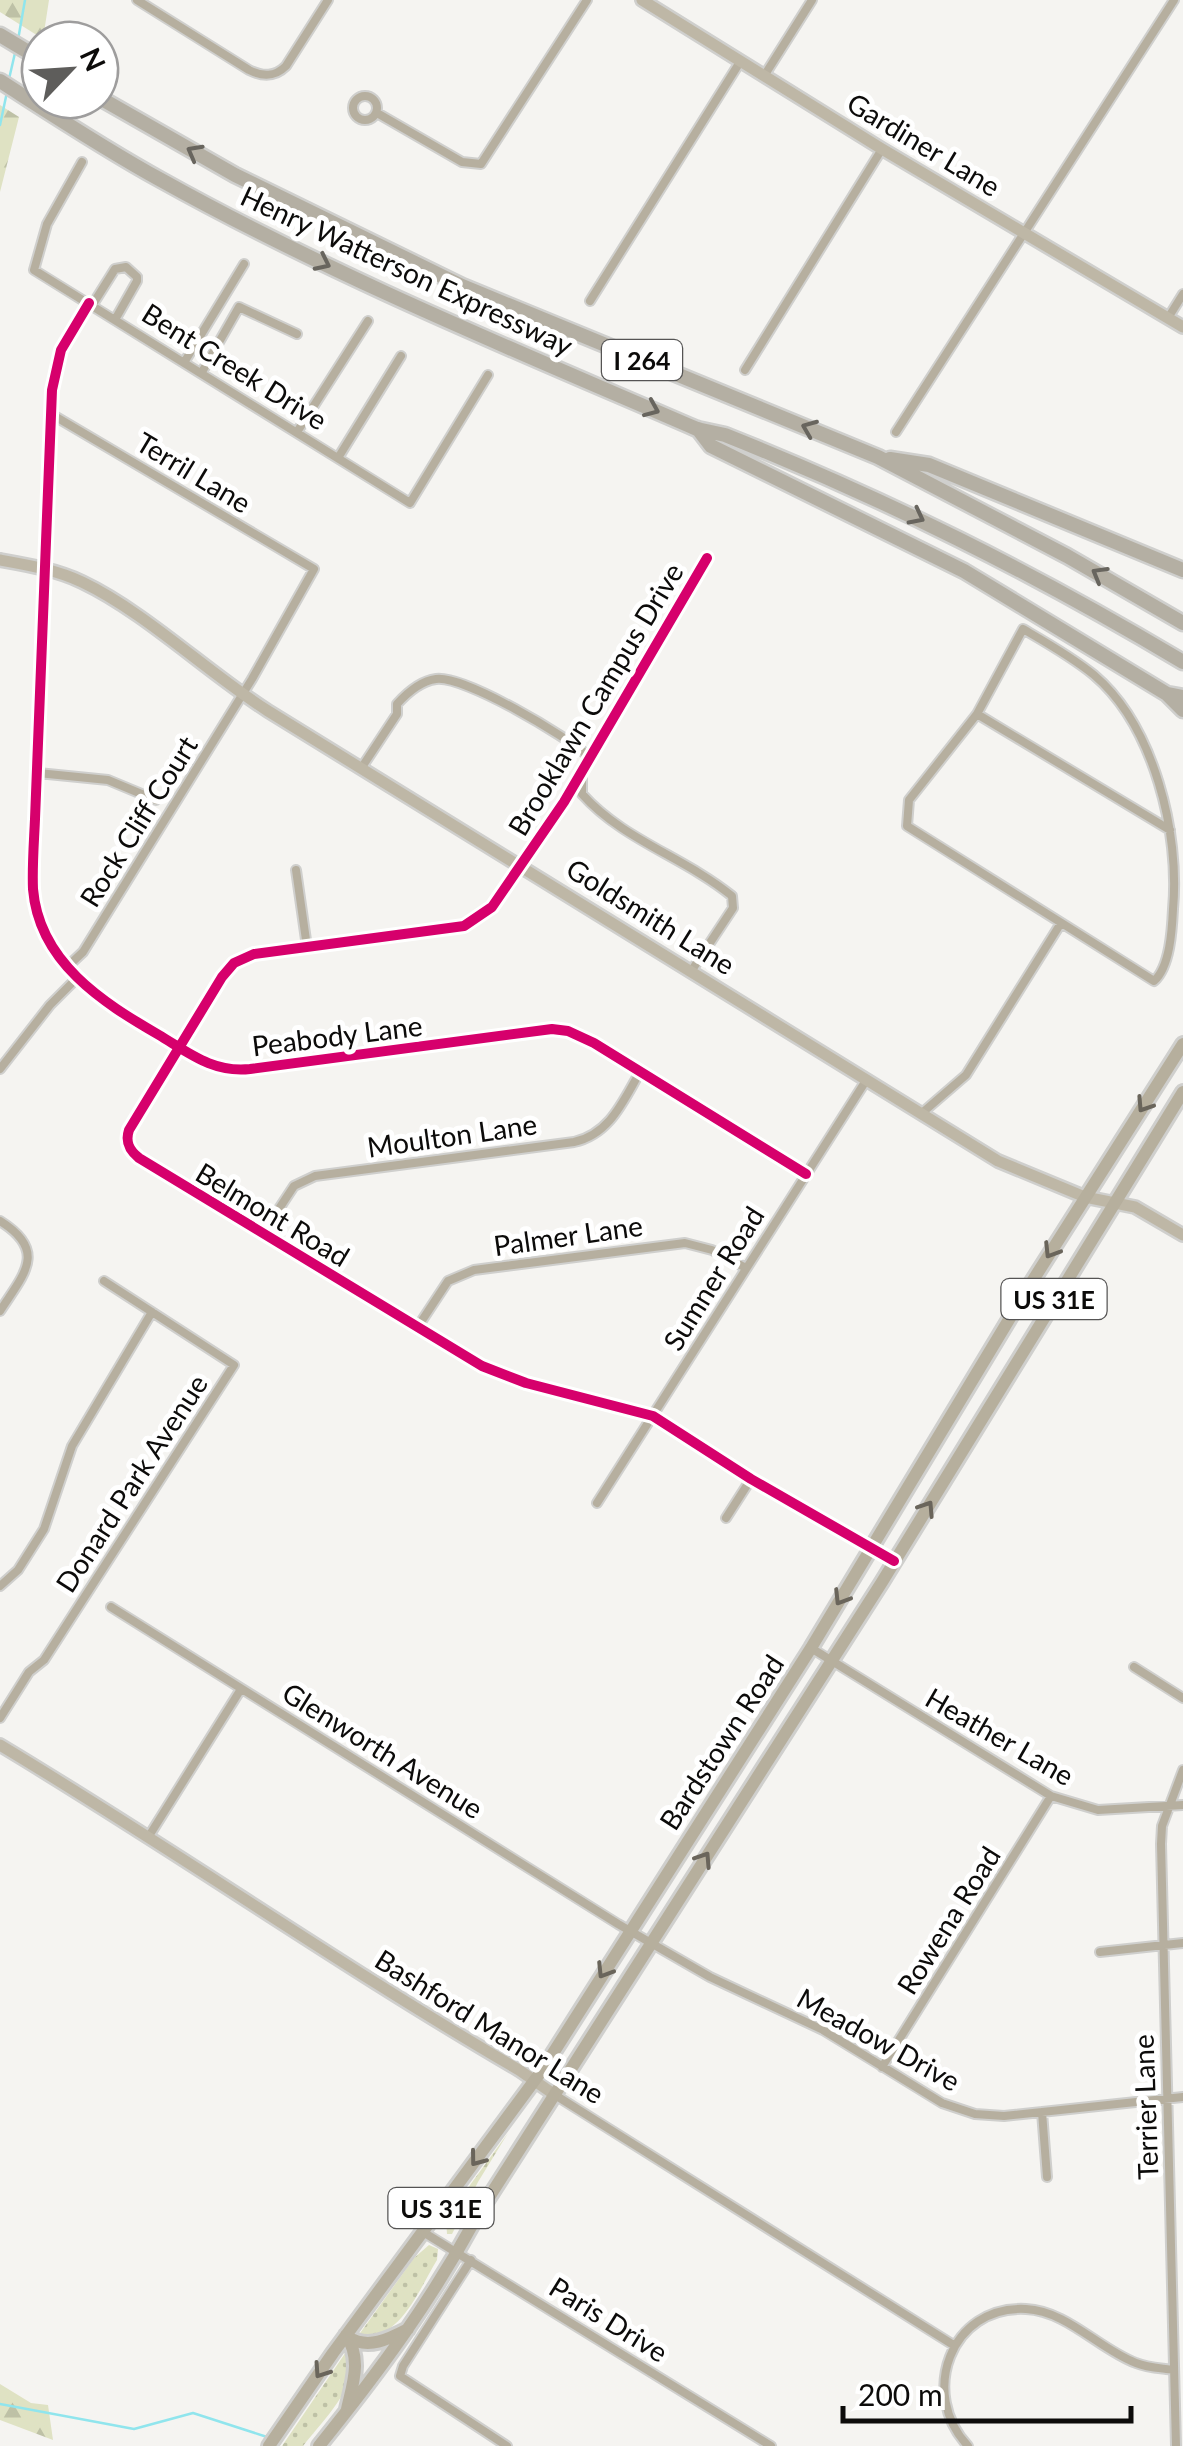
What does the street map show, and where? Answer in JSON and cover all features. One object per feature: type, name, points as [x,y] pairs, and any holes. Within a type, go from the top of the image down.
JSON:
[{"type":"highway","name":"Henry Watterson Expressway","points":[[0,81],[161,180],[318,260],[467,330],[697,428],[725,435],[902,509],[1052,585],[1183,662]]},
{"type":"highway","name":"Henry Watterson Expressway","points":[[120,109],[236,175],[462,286],[878,457],[1068,556],[1183,623]]},
{"type":"highway","points":[[697,428],[711,446],[964,570],[1175,695],[1183,710]]},
{"type":"highway","points":[[878,457],[928,465],[1183,570]]},
{"type":"main road","name":"Bardstown Road","points":[[268,2446],[535,2080],[811,1648],[1183,1044]]},
{"type":"main road","name":"Bardstown Road","points":[[319,2446],[411,2327],[894,1561],[1183,1092]]},
{"type":"main road","points":[[960,1405],[978,1424]]},
{"type":"main road","points":[[346,2335],[366,2344],[386,2340],[411,2327]]},
{"type":"main road","points":[[346,2335],[357,2361],[347,2411]]},
{"type":"street","points":[[137,0],[265,76],[286,66],[328,0]]},
{"type":"street","points":[[377,113],[462,162],[480,164],[587,0]]},
{"type":"street","name":"Gardiner Lane","points":[[642,0],[658,4],[740,62],[1183,327]]},
{"type":"street","points":[[764,76],[812,0]]},
{"type":"street","points":[[896,432],[1174,0]]},
{"type":"street","points":[[590,300],[740,62]]},
{"type":"street","points":[[744,370],[882,149]]},
{"type":"street","name":"Bent Creek Drive","points":[[82,162],[47,224],[34,270],[410,503],[488,375]]},
{"type":"street","points":[[185,362],[244,264]]},
{"type":"street","name":"Peabody Lane","points":[[116,318],[136,281],[135,274],[126,268],[115,269],[61,350],[52,390],[33,890],[39,917],[67,967],[110,1006],[213,1067],[235,1071],[560,1030],[580,1035],[806,1174]]},
{"type":"street","points":[[1168,318],[1183,294]]},
{"type":"street","points":[[202,372],[240,307],[297,334]]},
{"type":"street","points":[[296,432],[368,321]]},
{"type":"street","points":[[338,458],[401,356]]},
{"type":"street","name":"Terril Lane","points":[[51,414],[314,569]]},
{"type":"street","name":"Brooklawn Campus Drive","points":[[520,864],[564,802],[707,558]]},
{"type":"street","name":"Goldsmith Lane","points":[[0,560],[84,583],[110,598],[242,695],[998,1161],[1085,1198],[1136,1206],[1183,1235]]},
{"type":"street","name":"Rock Cliff Court","points":[[67,967],[83,952],[242,695],[314,569]]},
{"type":"street","points":[[1023,628],[1095,676],[1115,699],[1147,753],[1171,831],[1174,895],[1161,975],[1154,981],[906,826],[909,800],[977,714],[1023,628]]},
{"type":"street","points":[[362,768],[398,714],[394,708],[397,704],[416,687],[434,679],[485,693],[589,755],[580,787],[582,794],[624,832],[648,841],[728,892],[734,900],[692,970]]},
{"type":"street","points":[[977,714],[1171,831]]},
{"type":"street","points":[[38,773],[108,780],[156,800]]},
{"type":"street","name":"Belmont Road","points":[[520,864],[492,907],[471,923],[254,954],[234,963],[129,1130],[128,1145],[139,1158],[498,1374],[653,1416],[750,1479],[894,1561]]},
{"type":"street","points":[[296,870],[306,947]]},
{"type":"street","points":[[922,1112],[966,1075],[1061,923]]},
{"type":"street","points":[[1,1066],[77,978]]},
{"type":"street","name":"Moulton Lane","points":[[262,1233],[294,1186],[316,1176],[591,1136],[611,1120],[640,1072]]},
{"type":"street","name":"Sumner Road","points":[[598,1502],[867,1078]]},
{"type":"street","points":[[0,1221],[24,1238],[29,1257],[24,1273],[0,1311]]},
{"type":"street","name":"Palmer Lane","points":[[417,1328],[448,1282],[474,1270],[675,1243],[712,1250],[746,1268]]},
{"type":"street","points":[[104,1282],[152,1312]]},
{"type":"street","name":"Donard Park Avenue","points":[[0,1586],[18,1570],[44,1529],[72,1446],[152,1312],[234,1365],[44,1660],[29,1672],[0,1718]]},
{"type":"street","points":[[726,1518],[750,1479]]},
{"type":"street","name":"Glenworth Avenue","points":[[111,1608],[630,1930]]},
{"type":"street","name":"Heather Lane","points":[[811,1648],[1051,1796],[1098,1810],[1183,1806]]},
{"type":"street","points":[[1134,1667],[1183,1698]]},
{"type":"street","points":[[150,1836],[241,1688]]},
{"type":"street","name":"Bashford Manor Lane","points":[[0,1745],[955,2346]]},
{"type":"street","name":"Terrier Lane","points":[[1176,2446],[1161,1844],[1168,1807],[1183,1770]]},
{"type":"street","name":"Rowena Road","points":[[882,2067],[1051,1796]]},
{"type":"street","name":"Meadow Drive","points":[[630,1930],[710,1977],[822,2030],[942,2103],[964,2111],[991,2116],[1183,2097]]},
{"type":"street","points":[[1100,1952],[1183,1943]]},
{"type":"street","points":[[1042,2112],[1047,2176]]},
{"type":"street","name":"Paris Drive","points":[[423,2232],[771,2446]]},
{"type":"street","points":[[471,2260],[402,2366],[400,2376],[408,2385],[507,2446]]},
{"type":"street","points":[[968,2446],[949,2421],[943,2398],[945,2369],[955,2346],[983,2319],[1004,2311],[1025,2308],[1056,2316],[1136,2363],[1174,2370]]},
{"type":"green space","points":[[0,0],[49,0],[46,20],[20,20],[20,25],[0,12]]},
{"type":"green space","points":[[0,105],[19,117],[0,192]]},
{"type":"green space","points":[[508,2133],[452,2234],[447,2234],[446,2218]]},
{"type":"green space","points":[[429,2245],[438,2249],[437,2260],[406,2312],[385,2331],[358,2336],[414,2258]]},
{"type":"green space","points":[[348,2349],[350,2375],[339,2401],[303,2446],[282,2446]]},
{"type":"green space","points":[[0,2384],[31,2403],[48,2405],[53,2440],[0,2420]]},
{"type":"waterway","points":[[18,40],[25,0]]},
{"type":"waterway","points":[[9,79],[15,53]]},
{"type":"waterway","points":[[0,125],[7,92]]},
{"type":"waterway","points":[[0,2404],[134,2429],[193,2413],[267,2437]]},
{"type":"cycle path","points":[[89,303],[61,350],[52,390],[33,889],[38,915],[60,959],[116,1009],[191,1055],[224,1068],[250,1069],[552,1029],[568,1031],[594,1043],[806,1174]]},
{"type":"cycle path","points":[[707,558],[564,802],[492,907],[464,926],[254,954],[234,963],[129,1130],[128,1142],[139,1158],[482,1366],[526,1383],[653,1416],[751,1479],[894,1561]]}]
